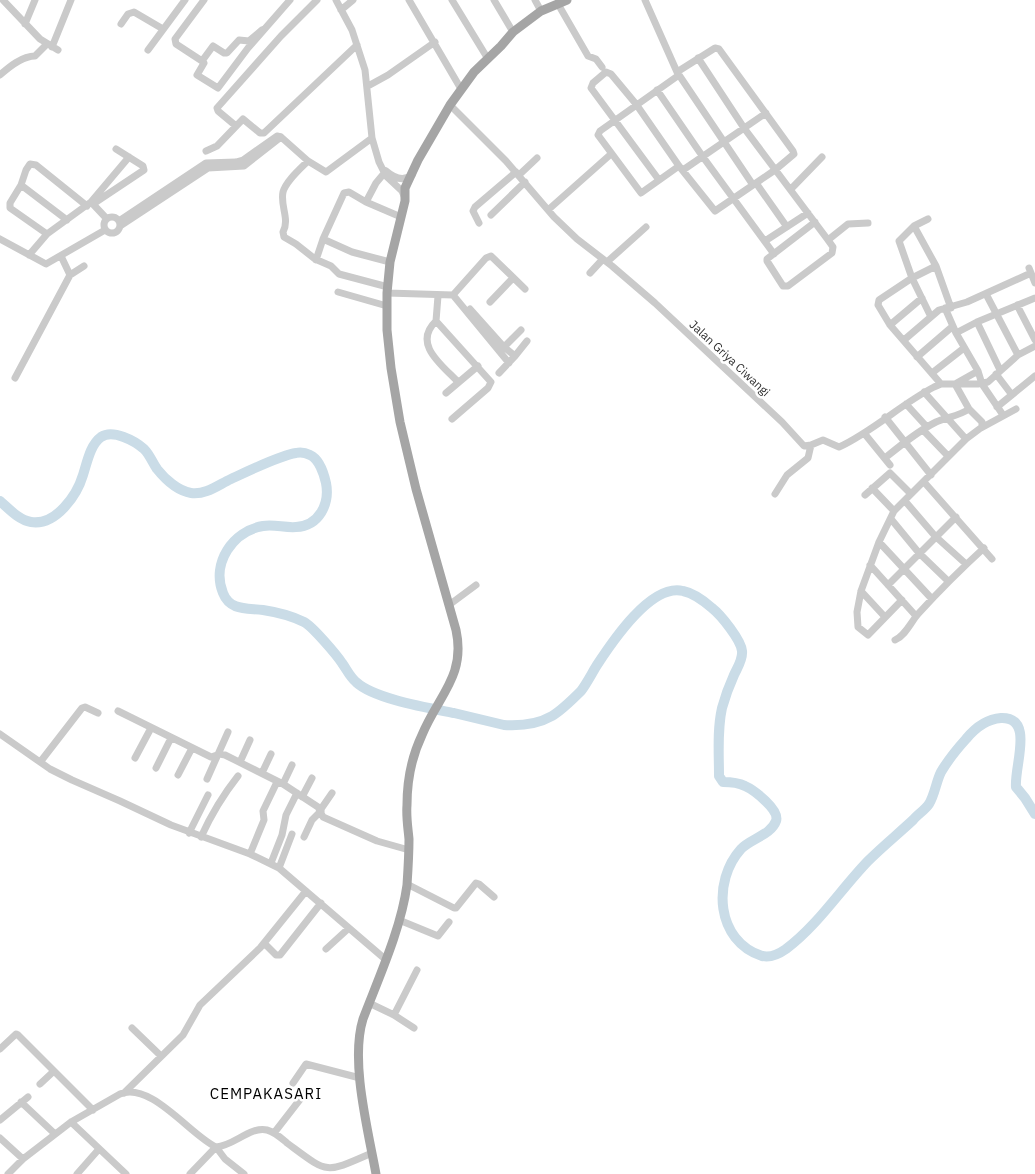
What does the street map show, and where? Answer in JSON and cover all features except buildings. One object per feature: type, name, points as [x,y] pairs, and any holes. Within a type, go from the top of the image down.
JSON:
[{"type":"main road","points":[[376,1174],[360,1078],[358,1041],[361,1026],[399,920],[407,884],[409,850],[407,804],[413,761],[422,735],[450,684],[460,650],[416,489],[402,430],[391,368],[387,330],[387,290],[390,262],[405,201],[406,188],[418,160],[450,105],[474,72],[513,32],[541,11],[567,0]]},
{"type":"street","points":[[3,0],[11,4],[25,24],[52,47]]},
{"type":"street","points":[[25,24],[35,0]]},
{"type":"street","points":[[0,75],[22,60],[52,47],[72,0]]},
{"type":"street","points":[[148,50],[162,29],[186,0]]},
{"type":"street","points":[[202,61],[176,44],[175,39],[204,0]]},
{"type":"street","points":[[262,30],[247,41],[239,40],[227,53],[213,46],[202,61],[204,63],[197,75],[218,89],[262,30],[290,0]]},
{"type":"street","points":[[236,126],[217,108],[280,36],[317,0]]},
{"type":"street","points":[[336,0],[352,30],[365,70],[372,138],[381,165],[402,191],[405,201]]},
{"type":"street","points":[[341,10],[354,0]]},
{"type":"street","points":[[409,0],[461,89]]},
{"type":"street","points":[[452,0],[488,59]]},
{"type":"street","points":[[494,0],[513,32]]},
{"type":"street","points":[[535,0],[541,11]]},
{"type":"street","points":[[645,0],[678,74],[723,142],[786,227]]},
{"type":"street","points":[[558,4],[588,56],[596,59],[602,67]]},
{"type":"street","points":[[121,24],[128,14],[134,12],[162,29]]},
{"type":"street","points":[[368,86],[388,75],[435,42]]},
{"type":"street","points":[[206,151],[217,146],[244,119],[260,133],[264,133],[357,45]]},
{"type":"street","points":[[659,180],[616,119],[592,88],[593,83],[606,72],[611,74],[636,104],[681,168],[714,210],[718,210],[775,170],[792,157],[794,151],[719,49],[715,48],[698,58],[657,90],[636,104],[616,119],[599,133],[599,137],[640,193],[643,193],[659,180],[681,168],[703,157],[766,113]]},
{"type":"street","points":[[698,58],[744,128],[791,189],[808,212],[833,247],[832,253],[787,286],[783,286],[767,258],[815,222]]},
{"type":"street","points":[[657,90],[774,254]]},
{"type":"street","name":"Jalan Griya Ciwangi","points":[[450,105],[577,239],[655,303],[782,422],[803,445],[811,445]]},
{"type":"street","points":[[120,224],[112,217],[107,219],[103,225],[105,230],[110,233],[114,232],[120,224],[206,163],[236,162],[243,164],[272,138],[277,136],[281,137],[308,161],[324,172],[329,171],[372,138]]},
{"type":"street","points":[[29,254],[47,234],[144,170],[144,166],[116,149]]},
{"type":"street","points":[[548,210],[611,154]]},
{"type":"street","points":[[91,204],[129,157]]},
{"type":"street","points":[[479,223],[473,211],[475,207],[538,158]]},
{"type":"street","points":[[791,189],[822,158]]},
{"type":"street","points":[[308,161],[284,191],[283,203],[286,220],[283,234],[284,237],[316,260],[331,266],[339,274],[387,290],[438,296],[454,295],[488,256],[491,256],[525,289]]},
{"type":"street","points":[[47,234],[10,208],[10,203],[30,164],[34,164],[91,204],[107,219]]},
{"type":"street","points":[[385,172],[403,180],[412,174]]},
{"type":"street","points":[[366,202],[376,183],[385,172]]},
{"type":"street","points":[[491,215],[525,182]]},
{"type":"street","points":[[21,184],[67,220]]},
{"type":"street","points":[[316,260],[323,239],[344,193],[349,192],[366,202],[401,217]]},
{"type":"street","points":[[765,241],[808,212]]},
{"type":"street","points":[[928,219],[914,226],[898,241],[912,278],[931,317]]},
{"type":"street","points":[[828,240],[848,224],[868,223]]},
{"type":"street","points":[[914,226],[936,266],[954,329],[978,371],[982,384],[1003,415]]},
{"type":"street","points":[[590,273],[646,227]]},
{"type":"street","points":[[0,239],[46,264],[105,230]]},
{"type":"street","points":[[323,239],[352,252],[390,262]]},
{"type":"street","points":[[60,256],[70,275]]},
{"type":"street","points":[[15,378],[70,275],[84,266]]},
{"type":"street","points":[[936,266],[912,278],[878,302],[878,306],[890,324],[941,384]]},
{"type":"street","points":[[904,340],[939,310],[986,294],[1030,271],[1035,283]]},
{"type":"street","points":[[490,302],[513,278]]},
{"type":"street","points":[[338,292],[387,306]]},
{"type":"street","points":[[986,294],[1018,355]]},
{"type":"street","points":[[454,295],[515,356]]},
{"type":"street","points":[[454,295],[509,363]]},
{"type":"street","points":[[438,296],[436,320],[428,332],[428,348],[433,357],[458,382]]},
{"type":"street","points":[[890,324],[922,298]]},
{"type":"street","points":[[917,357],[954,329],[978,322],[1035,298]]},
{"type":"street","points":[[1017,305],[1035,340]]},
{"type":"street","points":[[436,320],[489,379],[490,385],[452,419]]},
{"type":"street","points":[[978,322],[998,372],[1012,394]]},
{"type":"street","points":[[504,347],[520,330]]},
{"type":"street","points":[[498,373],[527,341]]},
{"type":"street","points":[[775,494],[787,475],[808,458],[811,445],[823,440],[839,447],[864,433],[924,392],[941,384],[982,384],[988,382],[1018,355],[1035,346]]},
{"type":"street","points":[[932,373],[964,348]]},
{"type":"street","points":[[446,393],[478,366]]},
{"type":"street","points":[[955,384],[978,371]]},
{"type":"street","points":[[997,407],[1035,376]]},
{"type":"street","points":[[955,384],[969,409],[982,422],[981,428]]},
{"type":"street","points":[[924,392],[966,439]]},
{"type":"street","points":[[906,404],[948,456]]},
{"type":"street","points":[[885,458],[925,429],[947,418],[962,414],[969,409]]},
{"type":"street","points":[[902,600],[868,635],[858,627],[861,591],[879,542],[894,511],[966,439],[981,428],[1016,409]]},
{"type":"street","points":[[885,417],[931,475]]},
{"type":"street","points":[[864,433],[890,465]]},
{"type":"street","points":[[865,495],[890,473],[910,494]]},
{"type":"street","points":[[924,482],[992,558]]},
{"type":"street","points":[[872,488],[894,511]]},
{"type":"street","points":[[905,501],[935,536],[966,564]]},
{"type":"street","points":[[888,585],[903,567],[956,517]]},
{"type":"street","points":[[891,519],[919,553],[948,581]]},
{"type":"street","points":[[879,542],[932,599]]},
{"type":"street","points":[[896,640],[900,638],[916,616],[948,581],[984,548]]},
{"type":"street","points":[[870,565],[916,616]]},
{"type":"street","points":[[449,605],[476,585]]},
{"type":"street","points":[[861,591],[885,617]]},
{"type":"street","points":[[858,612],[869,600]]},
{"type":"street","points":[[40,762],[82,708],[85,707],[98,713]]},
{"type":"street","points":[[118,711],[211,757],[222,754],[262,773],[300,795],[321,810],[323,817],[350,830],[409,850]]},
{"type":"street","points":[[134,758],[150,728]]},
{"type":"street","points":[[207,779],[228,732]]},
{"type":"street","points":[[0,734],[40,762],[72,780],[189,833],[271,863],[321,903],[385,959]]},
{"type":"street","points":[[156,768],[171,738]]},
{"type":"street","points":[[240,762],[250,740]]},
{"type":"street","points":[[178,775],[192,748]]},
{"type":"street","points":[[262,773],[271,754]]},
{"type":"street","points":[[250,854],[264,820],[263,811],[292,765]]},
{"type":"street","points":[[201,837],[209,819],[238,776]]},
{"type":"street","points":[[271,863],[282,836],[286,815],[312,778]]},
{"type":"street","points":[[304,837],[312,820],[332,793]]},
{"type":"street","points":[[189,833],[208,795]]},
{"type":"street","points":[[279,868],[292,834]]},
{"type":"street","points":[[407,884],[454,908],[476,884],[479,884],[494,897]]},
{"type":"street","points":[[8,1174],[23,1159],[71,1122],[124,1093],[186,1031],[200,1005],[264,943],[306,891]]},
{"type":"street","points":[[264,943],[276,955],[280,955],[321,903]]},
{"type":"street","points":[[399,920],[438,936],[449,922]]},
{"type":"street","points":[[326,949],[349,928]]},
{"type":"street","points":[[394,1014],[417,970]]},
{"type":"street","points":[[369,1003],[394,1014],[414,1028]]},
{"type":"street","points":[[132,1028],[161,1056]]},
{"type":"street","points":[[0,1049],[18,1034],[93,1110]]},
{"type":"street","points":[[293,1083],[306,1064],[360,1078]]},
{"type":"street","points":[[40,1084],[54,1071]]},
{"type":"street","points":[[124,1093],[134,1092],[144,1096],[175,1114],[196,1133],[216,1147],[225,1158],[244,1174]]},
{"type":"street","points":[[274,1133],[305,1093]]},
{"type":"street","points":[[0,1120],[28,1097]]},
{"type":"street","points":[[22,1102],[55,1134]]},
{"type":"street","points":[[71,1122],[126,1174]]},
{"type":"street","points":[[195,1173],[216,1147],[225,1146],[260,1130],[274,1133],[320,1171],[338,1169],[372,1153]]},
{"type":"street","points":[[0,1138],[23,1159]]},
{"type":"street","points":[[77,1174],[99,1149]]},
{"type":"waterway","points":[[0,501],[18,517],[27,521],[40,522],[49,519],[71,500],[80,483],[89,454],[97,440],[112,434],[124,437],[140,446],[168,480],[181,490],[191,493],[207,491],[254,468],[290,454],[303,453],[310,455],[318,463],[326,483],[326,499],[321,512],[311,523],[304,526],[263,526],[242,534],[234,541],[222,560],[220,571],[220,582],[226,599],[240,608],[273,612],[304,622],[329,647],[350,676],[364,688],[375,693],[402,702],[504,725],[535,723],[552,716],[563,708],[581,691],[622,629],[658,596],[671,591],[683,591],[698,598],[716,611],[734,634],[742,651],[741,661],[727,691],[720,716],[719,776],[723,782],[740,784],[754,792],[770,806],[776,817],[776,821],[770,830],[741,849],[732,862],[726,877],[723,893],[723,909],[727,924],[735,937],[747,948],[762,956],[778,954],[798,939],[819,918],[868,861],[926,808],[931,800],[939,776],[947,763],[970,735],[986,722],[1001,718],[1011,720],[1017,725],[1021,744],[1016,787],[1035,814]]},
{"type":"district","name":"CEMPAKASARI","points":[[266,1093]]}]
